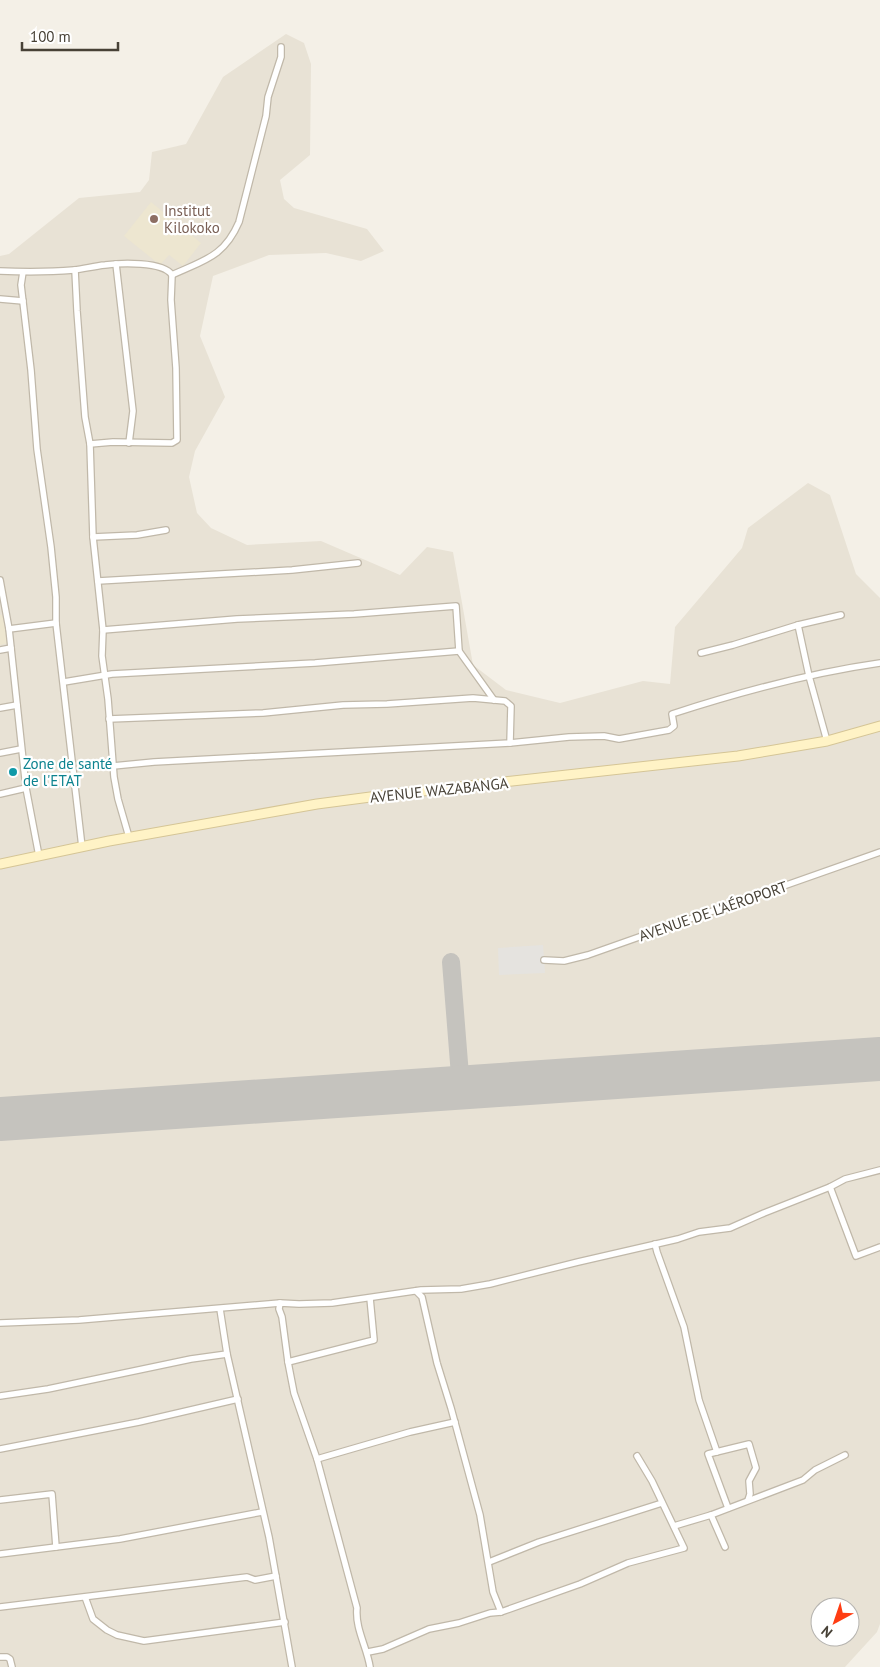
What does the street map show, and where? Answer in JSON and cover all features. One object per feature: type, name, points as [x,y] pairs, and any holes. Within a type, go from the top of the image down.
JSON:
[{"type":"main road","name":"AVENUE WAZABANGA","points":[[0,864],[129,837],[317,804],[738,756],[827,741],[880,726]]},
{"type":"street","points":[[172,275],[209,258],[224,247],[233,237],[239,222],[266,116],[268,97],[281,57],[281,47]]},
{"type":"street","points":[[116,264],[133,411],[129,443]]},
{"type":"street","points":[[0,272],[75,270],[116,264],[150,265],[165,268],[172,275],[177,440],[172,443],[90,444]]},
{"type":"street","points":[[75,270],[77,320],[90,444],[94,537],[103,630],[102,656],[118,799],[129,837]]},
{"type":"street","points":[[23,272],[21,286],[37,449],[52,555],[56,597],[56,623],[82,846]]},
{"type":"street","points":[[0,299],[23,301]]},
{"type":"street","points":[[94,537],[137,535],[166,530]]},
{"type":"street","points":[[98,581],[292,570],[358,563]]},
{"type":"street","points":[[0,580],[3,614],[9,629],[26,788],[39,856]]},
{"type":"street","points":[[103,630],[236,619],[354,614],[456,606],[459,651],[494,700]]},
{"type":"street","points":[[701,653],[733,645],[798,624],[841,615]]},
{"type":"street","points":[[9,629],[56,623]]},
{"type":"street","points":[[798,624],[809,676],[827,741]]},
{"type":"street","points":[[0,650],[11,648]]},
{"type":"street","points":[[64,682],[112,674],[358,660],[459,651]]},
{"type":"street","points":[[114,766],[569,737],[604,736],[619,739],[654,734],[674,728],[675,724],[672,714],[731,695],[809,676],[880,663]]},
{"type":"street","points":[[109,719],[262,713],[343,705],[473,698],[505,701],[511,706],[510,742]]},
{"type":"street","points":[[0,708],[17,705]]},
{"type":"street","points":[[0,753],[21,749]]},
{"type":"street","points":[[0,794],[26,788]]},
{"type":"street","name":"AVENUE DE L'AÉROPORT","points":[[544,960],[564,961],[588,955],[880,852]]},
{"type":"street","points":[[0,1323],[79,1320],[280,1303],[332,1303],[416,1291],[461,1289],[490,1284],[678,1239],[699,1232],[730,1228],[830,1188],[845,1179],[880,1170]]},
{"type":"street","points":[[830,1188],[856,1256],[880,1247]]},
{"type":"street","points":[[655,1244],[684,1327],[699,1400],[717,1452]]},
{"type":"street","points":[[416,1291],[422,1298],[437,1363],[480,1515],[493,1592],[501,1612]]},
{"type":"street","points":[[288,1362],[374,1340],[370,1298]]},
{"type":"street","points":[[280,1303],[288,1362],[297,1405],[305,1421],[313,1452],[317,1459],[357,1608],[356,1621],[368,1652],[370,1667]]},
{"type":"street","points":[[220,1309],[227,1354],[276,1576],[292,1667]]},
{"type":"street","points":[[0,1396],[48,1389],[119,1373],[227,1354]]},
{"type":"street","points":[[0,1448],[139,1422],[238,1400]]},
{"type":"street","points":[[317,1459],[410,1432],[455,1422]]},
{"type":"street","points":[[728,1508],[708,1454],[749,1444],[756,1468],[749,1481],[750,1494],[748,1500]]},
{"type":"street","points":[[368,1652],[383,1649],[430,1629],[459,1624],[490,1613],[501,1612],[580,1584],[628,1563],[684,1548],[652,1481],[637,1456]]},
{"type":"street","points":[[674,1526],[711,1515],[803,1480],[815,1470],[845,1456]]},
{"type":"street","points":[[0,1500],[52,1494],[56,1547]]},
{"type":"street","points":[[488,1562],[539,1542],[662,1503]]},
{"type":"street","points":[[0,1554],[120,1539],[262,1512]]},
{"type":"street","points":[[711,1515],[725,1547]]},
{"type":"street","points":[[0,1607],[247,1577],[254,1580],[276,1576]]},
{"type":"street","points":[[85,1597],[94,1619],[107,1630],[117,1635],[144,1641],[285,1622]]},
{"type":"street","points":[[0,1657],[10,1659],[12,1667]]},
{"type":"shaded area","points":[[286,34],[304,43],[311,64],[310,155],[280,180],[284,199],[294,208],[367,229],[384,251],[361,261],[326,253],[269,255],[213,276],[200,336],[225,397],[195,451],[189,477],[197,513],[211,528],[247,545],[321,541],[400,575],[427,547],[453,552],[473,665],[506,690],[560,703],[643,681],[670,684],[675,627],[742,548],[748,528],[808,483],[830,495],[856,574],[880,598],[880,1624],[877,1632],[845,1667],[0,1667],[0,256],[9,254],[79,198],[140,192],[149,180],[152,152],[186,144],[223,77]]},
{"type":"shaded area","name":"Institut Kilokoko","points":[[151,202],[201,243],[183,266],[169,255],[160,265],[124,236]]},
{"type":"shaded area","points":[[0,615],[2,615],[9,643],[0,645]]},
{"type":"shaded area","points":[[543,945],[545,973],[499,975],[498,948]]},
{"type":"taxiway","points":[[451,962],[461,1088]]},
{"type":"runway","points":[[0,1119],[880,1059]]},
{"type":"place","name":"Institut Kilokoko","points":[[154,219]]},
{"type":"place","name":"Zone de santé de l'ETAT","points":[[13,772]]}]
